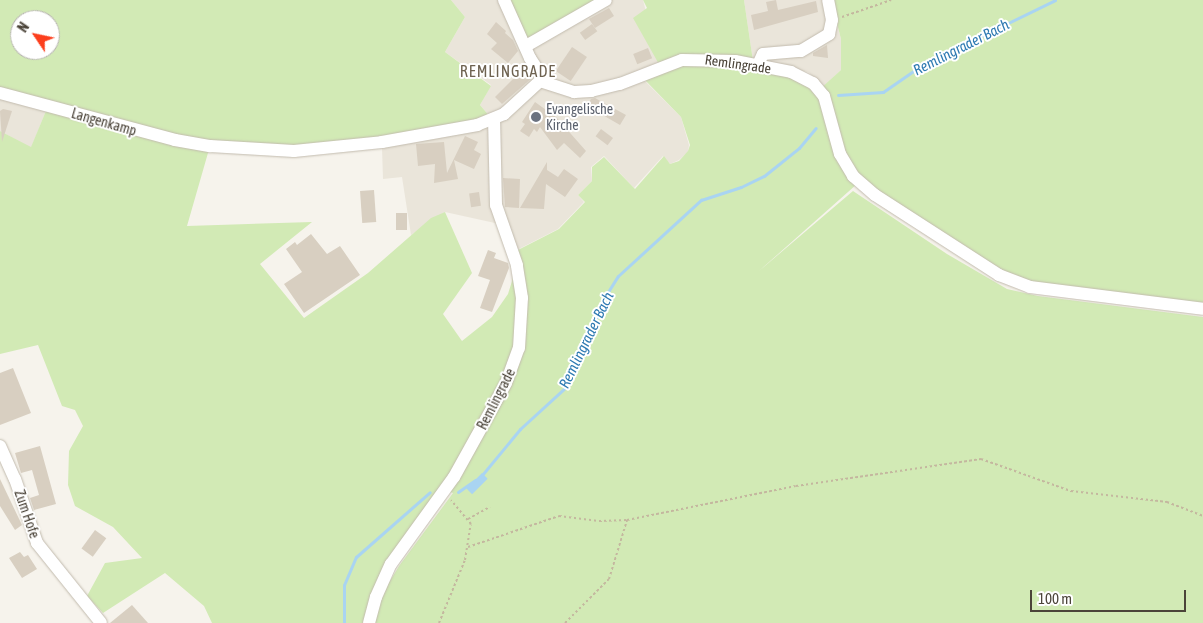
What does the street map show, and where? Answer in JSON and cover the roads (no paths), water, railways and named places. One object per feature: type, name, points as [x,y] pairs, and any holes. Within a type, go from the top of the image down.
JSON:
[{"type":"street","points":[[494,120],[511,109],[535,84],[545,81],[504,0]]},
{"type":"street","points":[[526,46],[606,0]]},
{"type":"street","points":[[758,65],[763,54],[801,51],[829,34],[832,20],[828,0]]},
{"type":"street","name":"Remlingrade","points":[[545,81],[580,92],[605,89],[690,59],[758,65],[800,75],[820,90],[837,146],[849,171],[867,188],[1010,282],[1030,287],[1203,309]]},
{"type":"street","name":"Langenkamp","points":[[0,93],[144,133],[210,146],[322,149],[382,142],[494,120]]},
{"type":"street","name":"Remlingrade","points":[[370,623],[376,597],[391,564],[444,493],[506,383],[522,333],[517,265],[496,205],[494,120]]},
{"type":"street","name":"Zum Hofe","points":[[0,446],[15,479],[37,543],[101,623]]},
{"type":"water","points":[[482,473],[488,479],[472,494],[466,489]]},
{"type":"waterway","name":"Remlingrader Bach","points":[[838,95],[883,92],[922,65],[1055,0]]},
{"type":"waterway","name":"Remlingrader Bach","points":[[482,475],[520,429],[566,387],[606,295],[618,276],[701,200],[741,187],[764,176],[799,148],[816,128]]},
{"type":"waterway","name":"Remlingrader Bach","points":[[458,492],[475,480]]},
{"type":"waterway","name":"Remlingrader Bach","points":[[344,623],[344,585],[356,557],[430,492]]},
{"type":"place","name":"Evangelische Kirche","points":[[536,117]]},
{"type":"district","name":"REMLINGRADE","points":[[508,71]]}]
